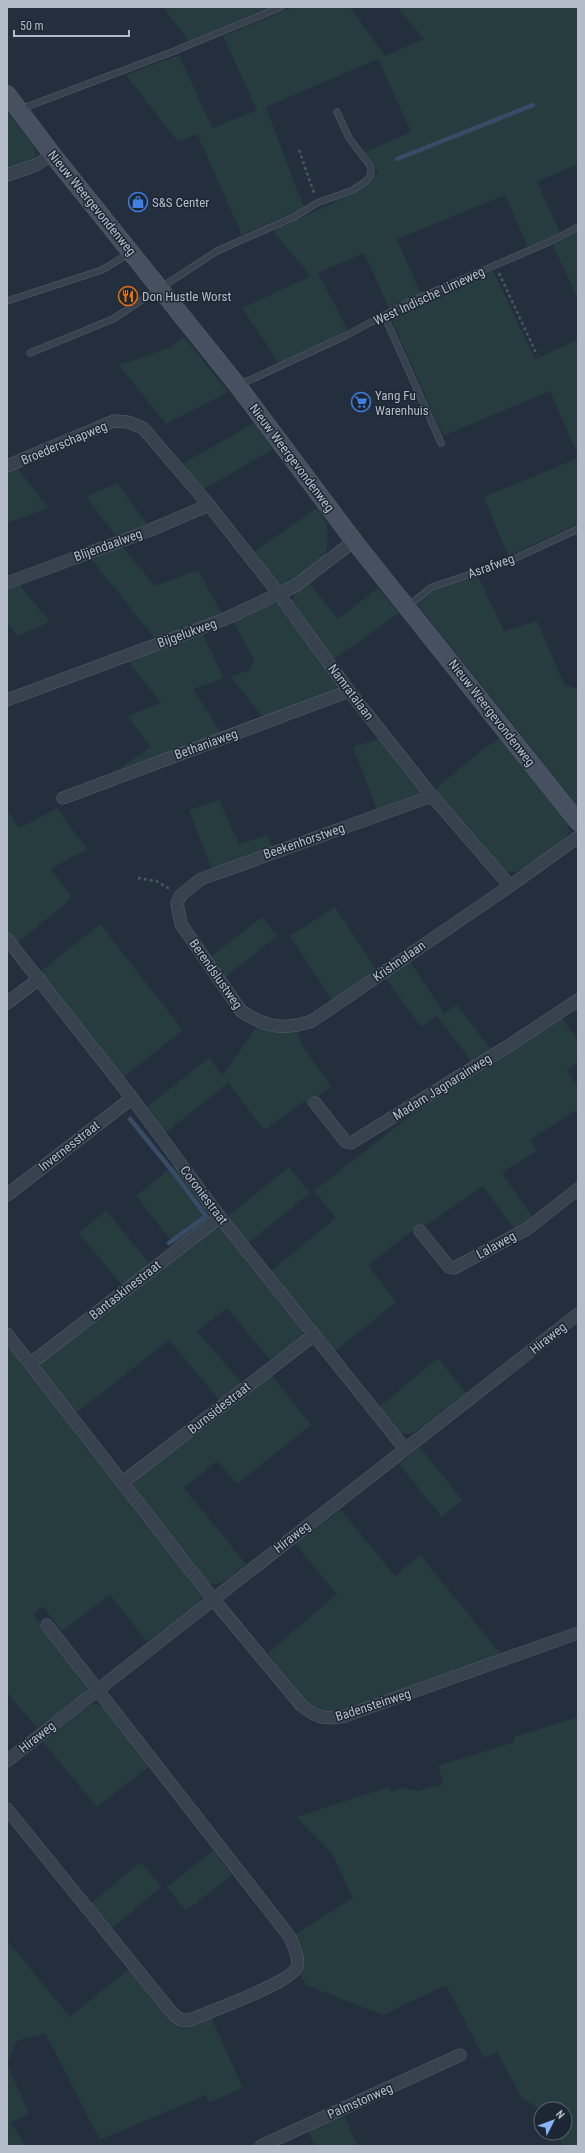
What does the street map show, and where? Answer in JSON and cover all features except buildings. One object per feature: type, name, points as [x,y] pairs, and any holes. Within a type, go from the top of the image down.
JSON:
[{"type":"street","name":"Nieuw Weergevondenweg","points":[[7,94],[52,154],[238,386],[354,541],[578,822]]},
{"type":"street","points":[[7,175],[36,165],[52,154]]},
{"type":"street","name":"Broederschapweg","points":[[7,466],[114,421],[128,422],[143,428]]},
{"type":"street","name":"Namratalaan","points":[[143,428],[209,505],[279,594],[349,691],[432,796],[510,886]]},
{"type":"street","name":"Blijendaalweg","points":[[7,583],[148,530],[209,505]]},
{"type":"street","name":"Bijgelukweg","points":[[7,700],[225,619],[295,586],[354,541]]},
{"type":"street","name":"Bethaniaweg","points":[[63,798],[349,691]]},
{"type":"street","name":"Beekenhorstweg","points":[[181,895],[207,877],[432,796]]},
{"type":"street","points":[[510,886],[578,837]]},
{"type":"street","name":"Krishnalaan","points":[[285,1027],[312,1021],[324,1015],[510,886]]},
{"type":"street","name":"Berendslustweg","points":[[181,895],[177,903],[181,924],[241,1011],[254,1020],[268,1025],[285,1027]]},
{"type":"street","name":"Coroniestraat","points":[[7,939],[132,1098],[220,1217],[405,1449]]},
{"type":"street","points":[[7,1003],[38,979]]},
{"type":"street","name":"Madam Jagnarainweg","points":[[315,1103],[346,1142],[351,1144],[513,1043],[578,1000]]},
{"type":"street","name":"Invernesstraat","points":[[7,1195],[132,1098]]},
{"type":"street","name":"Lalaweg","points":[[420,1231],[450,1267],[454,1268],[527,1229],[578,1189]]},
{"type":"street","name":"Bantaskinestraat","points":[[30,1364],[220,1217]]},
{"type":"street","name":"Hiraweg","points":[[7,1761],[213,1598],[578,1314]]},
{"type":"street","name":"Badensteinweg","points":[[7,1334],[213,1598],[300,1705],[312,1714],[328,1719],[345,1716],[578,1633]]},
{"type":"street","name":"Burnsidestraat","points":[[123,1482],[314,1335]]},
{"type":"street","points":[[7,1809],[173,2014],[181,2020],[190,2020],[268,1988],[292,1974],[297,1967],[296,1954],[290,1937],[47,1625]]},
{"type":"street","name":"Palmstonweg","points":[[261,2146],[460,2056]]},
{"type":"lane","points":[[20,110],[172,52],[281,7]]},
{"type":"lane","points":[[30,353],[112,319],[217,251],[294,217],[317,203],[353,190],[365,182],[371,174],[371,167],[349,138],[337,112]]},
{"type":"lane","name":"West Indische Limeweg","points":[[238,386],[346,336],[407,303],[496,266],[578,227]]},
{"type":"lane","points":[[7,301],[102,270],[131,253]]},
{"type":"lane","points":[[384,315],[441,442]]},
{"type":"lane","name":"Asrafweg","points":[[407,607],[432,587],[507,562],[578,529]]},
{"type":"path","points":[[299,150],[317,203]]},
{"type":"path","points":[[496,266],[537,355]]},
{"type":"path","points":[[138,878],[156,881],[181,895]]},
{"type":"green space","points":[[163,7],[270,7],[189,41]]},
{"type":"green space","points":[[293,7],[350,7],[385,56],[424,39],[397,7],[578,7],[578,164],[537,182],[560,233],[528,247],[505,195],[397,239],[421,294],[389,308],[364,253],[318,273],[348,330],[279,363],[242,308],[311,276],[273,231],[363,189],[378,172],[365,152],[411,132],[378,59],[266,107],[304,208],[242,235],[197,134],[178,142],[126,75],[179,55],[212,128],[257,110],[223,36]]},
{"type":"green space","points":[[7,110],[36,149],[35,158],[33,161],[7,171]]},
{"type":"green space","points":[[578,231],[578,296],[577,297],[552,243]]},
{"type":"green space","points":[[493,271],[535,359],[578,340],[578,456],[550,391],[443,436],[391,318],[394,313],[401,308]]},
{"type":"green space","points":[[184,337],[228,392],[166,424],[119,365],[169,348]]},
{"type":"green space","points":[[254,423],[273,449],[201,491],[180,465]]},
{"type":"green space","points":[[578,458],[578,524],[508,556],[484,497]]},
{"type":"green space","points":[[16,466],[48,508],[7,523],[7,470]]},
{"type":"green space","points":[[117,483],[149,526],[118,539],[86,497]]},
{"type":"green space","points":[[317,508],[324,519],[328,537],[325,557],[294,581],[281,584],[276,582],[252,553]]},
{"type":"green space","points":[[120,544],[155,586],[198,570],[223,616],[157,641],[89,556]]},
{"type":"green space","points":[[478,576],[504,631],[537,621],[564,684],[578,689],[578,807],[417,604],[436,589]]},
{"type":"green space","points":[[308,581],[338,619],[378,588],[399,613],[333,660],[292,601],[295,591]]},
{"type":"green space","points":[[18,583],[50,622],[17,636],[7,623],[7,587]]},
{"type":"green space","points":[[276,603],[280,604],[338,684],[335,691],[264,719],[231,677],[249,670],[254,660],[233,621]]},
{"type":"green space","points":[[202,632],[224,678],[193,689],[222,734],[132,767],[120,768],[151,747],[127,716],[161,703],[127,660]]},
{"type":"green space","points":[[381,738],[421,790],[417,796],[377,810],[353,747]]},
{"type":"green space","points":[[500,738],[565,818],[569,831],[558,846],[540,861],[519,871],[509,872],[501,870],[434,790],[482,750]]},
{"type":"green space","points":[[219,800],[239,844],[267,835],[272,848],[212,870],[189,810]]},
{"type":"green space","points":[[57,808],[87,849],[51,869],[72,898],[16,944],[7,933],[7,810],[19,828]]},
{"type":"green space","points":[[335,907],[378,972],[333,1002],[290,936]]},
{"type":"green space","points":[[262,917],[277,936],[224,978],[209,958]]},
{"type":"green space","points":[[100,924],[183,1030],[121,1079],[39,973]]},
{"type":"green space","points":[[409,960],[444,1013],[457,1005],[492,1051],[472,1062],[437,1016],[421,1027],[384,976]]},
{"type":"green space","points":[[562,1017],[578,1041],[578,1062],[567,1070],[578,1087],[578,1114],[575,1111],[530,1140],[537,1150],[502,1173],[533,1218],[515,1230],[483,1186],[427,1225],[420,1225],[368,1265],[396,1302],[334,1352],[271,1271],[336,1218],[314,1191],[421,1107]]},
{"type":"green space","points":[[258,1025],[297,1030],[303,1047],[331,1086],[307,1105],[305,1101],[264,1130],[228,1083],[164,1134],[144,1109],[209,1058],[223,1075]]},
{"type":"green space","points":[[176,1164],[213,1216],[175,1246],[136,1196]]},
{"type":"green space","points":[[289,1167],[310,1193],[248,1243],[227,1217]]},
{"type":"green space","points":[[106,1210],[151,1266],[124,1288],[79,1233]]},
{"type":"green space","points":[[222,1228],[301,1326],[303,1335],[298,1344],[273,1363],[227,1308],[197,1331],[243,1385],[221,1402],[169,1340],[75,1414],[39,1368],[39,1363],[212,1229]]},
{"type":"green space","points":[[7,1340],[201,1591],[201,1598],[198,1603],[147,1642],[110,1595],[62,1631],[43,1607],[33,1614],[81,1676],[87,1687],[85,1692],[37,1728],[7,1692]]},
{"type":"green space","points":[[438,1358],[466,1393],[415,1432],[409,1434],[398,1431],[389,1423],[378,1408]]},
{"type":"green space","points":[[270,1373],[311,1425],[237,1484],[217,1461],[184,1488],[246,1564],[222,1582],[211,1584],[205,1582],[133,1487],[135,1479]]},
{"type":"green space","points":[[420,1447],[462,1500],[442,1517],[399,1464]]},
{"type":"green space","points":[[341,1510],[395,1576],[420,1555],[501,1654],[347,1709],[327,1711],[317,1709],[308,1704],[268,1653],[337,1594],[295,1544]]},
{"type":"green space","points":[[96,1703],[113,1717],[151,1765],[97,1807],[43,1742],[90,1705]]},
{"type":"green space","points":[[578,1717],[578,2146],[563,2146],[560,2141],[573,2141],[573,2101],[533,2101],[533,2105],[522,2098],[497,2052],[484,2058],[446,1985],[383,2015],[306,1985],[299,1972],[294,1935],[353,1898],[332,1854],[296,1817],[389,1787],[391,1792],[402,1788],[418,1791],[443,1784],[438,1766],[514,1742],[514,1737]]},
{"type":"green space","points":[[213,1851],[232,1875],[186,1911],[167,1887]]},
{"type":"green space","points":[[141,1862],[161,1887],[110,1930],[89,1905]]},
{"type":"green space","points":[[7,1940],[70,2017],[130,1968],[168,2019],[178,2024],[211,2017],[243,2088],[209,2103],[206,2095],[100,2140],[45,2033],[17,2041],[7,2064]]},
{"type":"green space","points":[[7,2064],[29,2113],[11,2123],[26,2146],[7,2146]]},
{"type":"green space","points":[[343,2114],[358,2146],[315,2146],[307,2130]]},
{"type":"waterway","points":[[397,159],[533,105]]},
{"type":"waterway","points":[[130,1119],[174,1173],[206,1216],[169,1243]]},
{"type":"place","name":"S&S Center","points":[[138,202]]},
{"type":"place","name":"Don Hustle Worst","points":[[128,296]]},
{"type":"place","name":"Yang Fu Warenhuis","points":[[361,402]]}]
